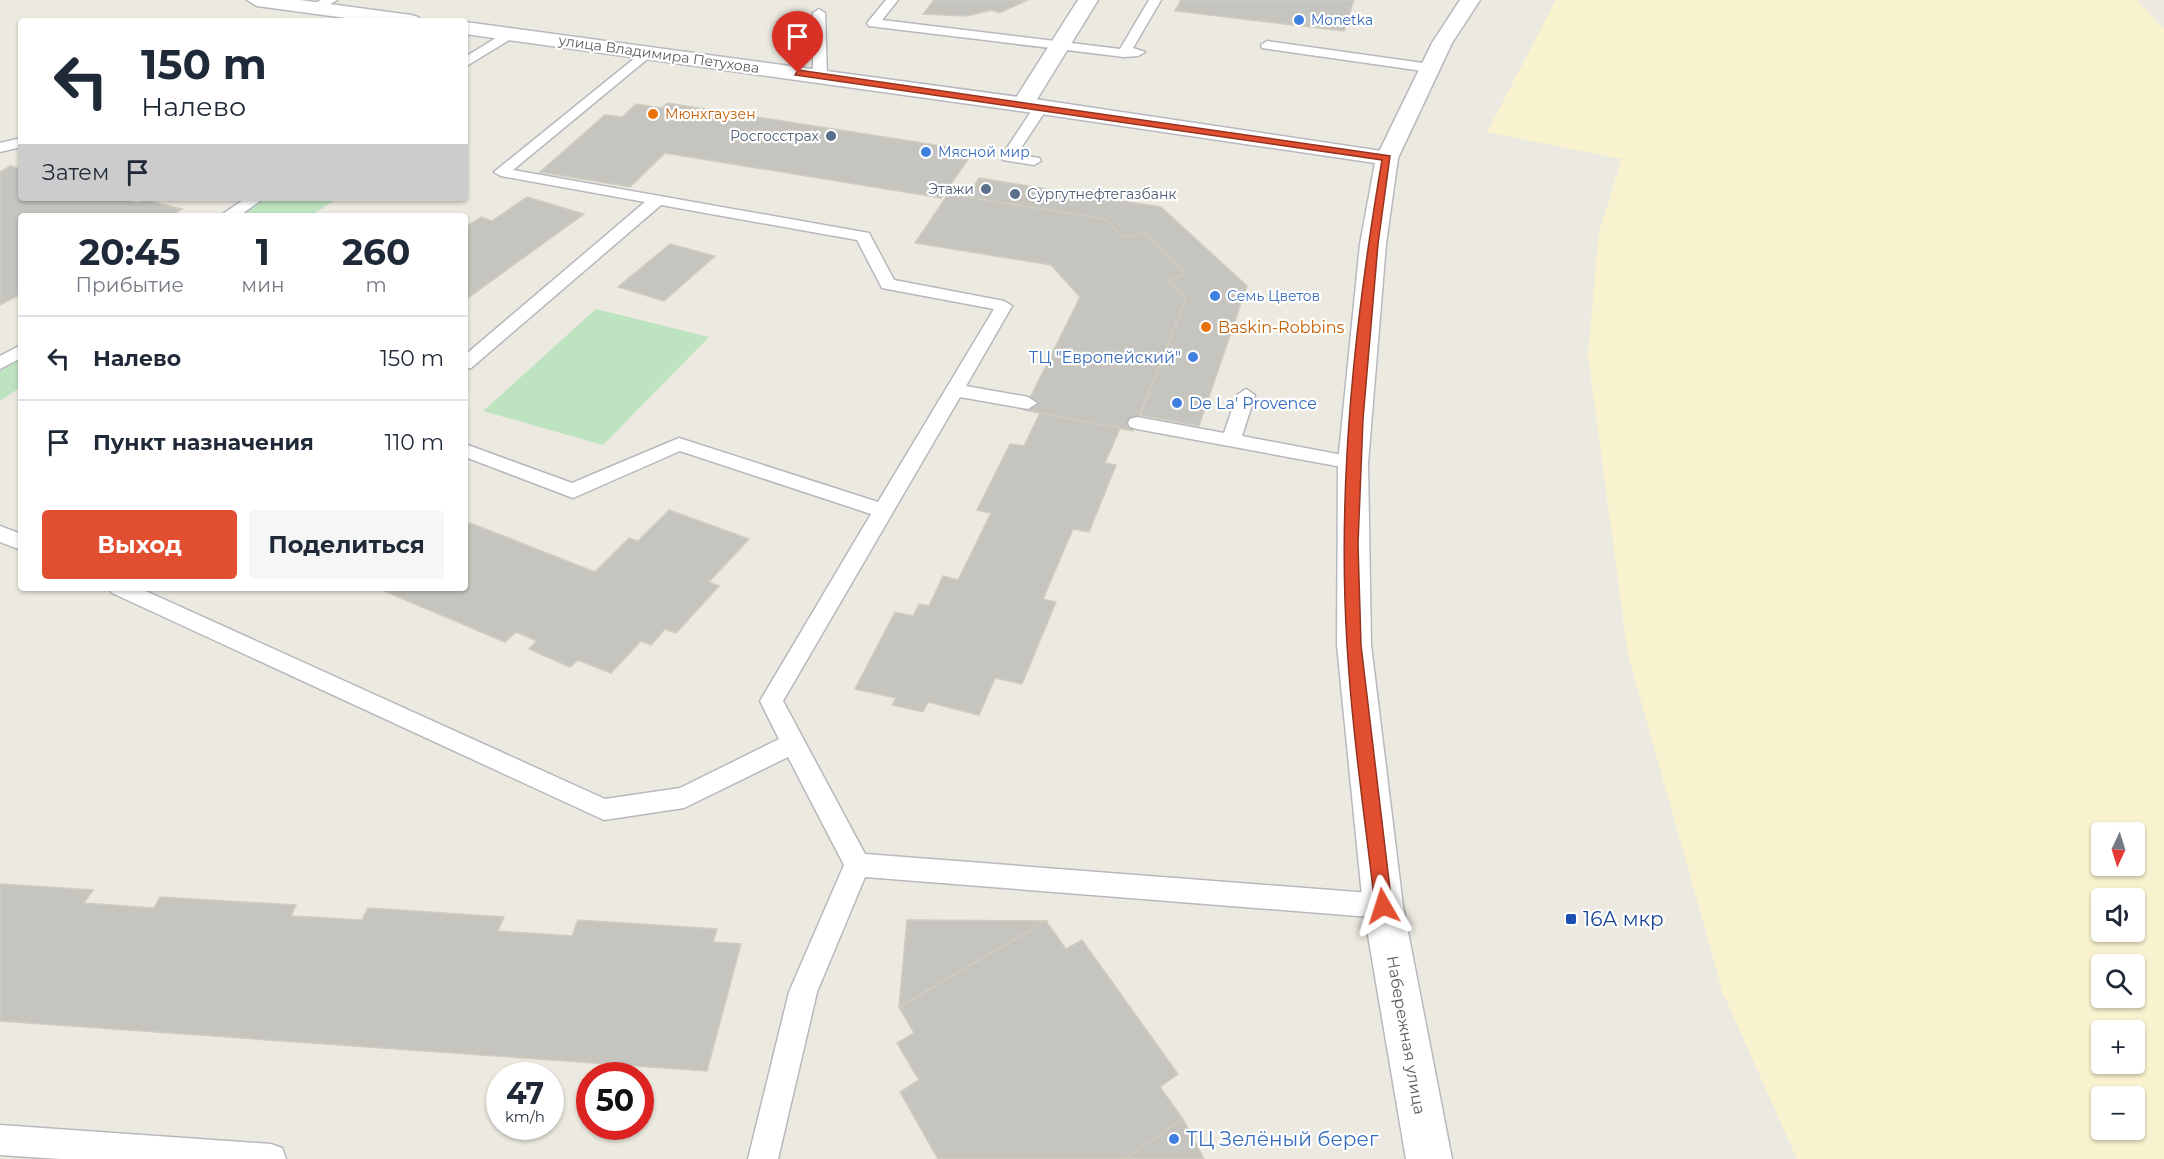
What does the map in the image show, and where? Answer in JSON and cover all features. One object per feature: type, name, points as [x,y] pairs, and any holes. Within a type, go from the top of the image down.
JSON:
[{"type":"main road","points":[[257,0],[323,4],[395,18]]},
{"type":"main road","points":[[1032,105],[1059,46],[1088,0]]},
{"type":"main road","name":"Набережная улица","points":[[1429,1159],[1383,906],[1354,645],[1353,463],[1373,244],[1387,158],[1442,43],[1470,0]]},
{"type":"main road","name":"улица Владимира Петухова","points":[[468,28],[1032,105],[1387,158]]},
{"type":"lane","points":[[892,0],[873,23],[1131,53],[1155,0]]},
{"type":"lane","points":[[820,10],[820,76]]},
{"type":"lane","points":[[468,61],[509,34]]},
{"type":"lane","points":[[1267,45],[1430,68]]},
{"type":"lane","points":[[646,53],[501,172],[863,236],[888,284],[1004,306],[771,701],[857,865]]},
{"type":"lane","points":[[1032,105],[1008,157],[1034,161]]},
{"type":"lane","points":[[0,148],[18,143]]},
{"type":"lane","points":[[468,361],[657,200]]},
{"type":"lane","points":[[233,213],[251,201]]},
{"type":"lane","points":[[0,364],[18,352]]},
{"type":"lane","points":[[954,390],[1028,403]]},
{"type":"lane","points":[[1231,441],[1246,395]]},
{"type":"lane","points":[[1137,423],[1353,463]]},
{"type":"lane","points":[[468,451],[573,491],[679,444],[883,511]]},
{"type":"lane","points":[[0,533],[18,542]]},
{"type":"lane","points":[[126,591],[604,810],[684,798],[793,742]]},
{"type":"lane","points":[[857,865],[1383,906]]},
{"type":"lane","points":[[764,1159],[803,992],[857,865]]},
{"type":"lane","points":[[0,1140],[271,1159]]},
{"type":"green space","points":[[260,201],[333,201],[315,213],[242,213]]},
{"type":"green space","points":[[596,309],[709,337],[603,445],[483,411]]},
{"type":"green space","points":[[18,359],[18,389],[0,401],[0,370]]},
{"type":"sand","points":[[1556,0],[2136,0],[2164,29],[2164,1159],[1797,1159],[1723,993],[1628,655],[1588,355],[1599,231],[1622,159],[1487,132]]},
{"type":"building","points":[[934,0],[1028,0],[999,13],[992,10],[967,16],[923,14]]},
{"type":"building","name":"Monetka","points":[[1181,0],[1354,0],[1344,31],[1175,11]]},
{"type":"building","points":[[667,103],[974,151],[941,198],[665,153],[630,187],[540,172],[605,115],[622,117],[636,104],[662,108]]},
{"type":"building","points":[[10,166],[18,168],[18,201],[130,201],[138,203],[148,201],[182,209],[176,213],[18,213],[18,296],[0,305],[0,172]]},
{"type":"building","name":"ТЦ \"Европейский\"","points":[[979,178],[1161,207],[1247,286],[1199,426],[1140,415],[1186,299],[1167,280],[1185,274],[1144,233],[1124,238],[1105,219],[966,197]]},
{"type":"building","points":[[948,194],[1105,219],[1124,238],[1144,233],[1185,274],[1167,280],[1186,299],[1133,431],[1024,410],[1080,297],[1051,265],[915,243]]},
{"type":"building","points":[[527,197],[584,214],[468,298],[468,226],[481,217],[492,221]]},
{"type":"building","points":[[670,244],[715,256],[664,301],[618,287]]},
{"type":"building","points":[[1040,413],[1120,428],[1105,463],[1116,465],[1089,532],[1073,529],[1043,599],[1056,602],[1022,684],[995,678],[979,715],[928,702],[923,712],[892,705],[896,698],[855,689],[895,612],[913,616],[919,604],[929,606],[943,576],[958,580],[991,513],[977,510],[1010,444],[1024,446]]},
{"type":"building","points":[[669,510],[749,539],[709,582],[719,586],[676,633],[665,629],[651,645],[641,641],[611,673],[578,660],[570,667],[529,649],[537,641],[516,632],[505,642],[384,591],[468,591],[468,522],[595,572],[629,538],[638,541]]},
{"type":"building","points":[[0,884],[93,890],[84,903],[154,908],[160,897],[296,905],[291,916],[362,920],[368,908],[504,917],[498,931],[572,936],[578,920],[717,929],[713,942],[741,944],[707,1071],[654,1067],[654,1062],[580,1062],[0,1021]]},
{"type":"building","points":[[907,920],[1046,921],[899,1007]]},
{"type":"building","points":[[1046,921],[1066,949],[1082,940],[1178,1074],[1160,1087],[1183,1119],[1125,1159],[938,1159],[900,1092],[919,1080],[897,1043],[914,1033],[899,1007]]},
{"type":"building","name":"ТЦ Зелёный берег","points":[[1183,1119],[1204,1159],[1125,1159]]},
{"type":"place","name":"Monetka","points":[[1299,20]]},
{"type":"place","name":"Мюнхгаузен","points":[[653,114]]},
{"type":"place","name":"Росгосстрах","points":[[831,136]]},
{"type":"place","name":"Мясной мир","points":[[926,152]]},
{"type":"place","name":"Этажи","points":[[986,189]]},
{"type":"place","name":"Сургутнефтегазбанк","points":[[1015,194]]},
{"type":"place","name":"Семь Цветов","points":[[1215,296]]},
{"type":"place","name":"Baskin-Robbins","points":[[1206,327]]},
{"type":"place","name":"ТЦ \"Европейский\"","points":[[1193,357]]},
{"type":"place","name":"De La' Provence","points":[[1177,403]]},
{"type":"place","name":"16А мкр","points":[[1571,919]]},
{"type":"place","name":"ТЦ Зелёный берег","points":[[1174,1139]]},
{"type":"route","points":[[798,73],[1041,106],[1387,158],[1373,244],[1353,463],[1351,544],[1354,645],[1383,906]]}]
